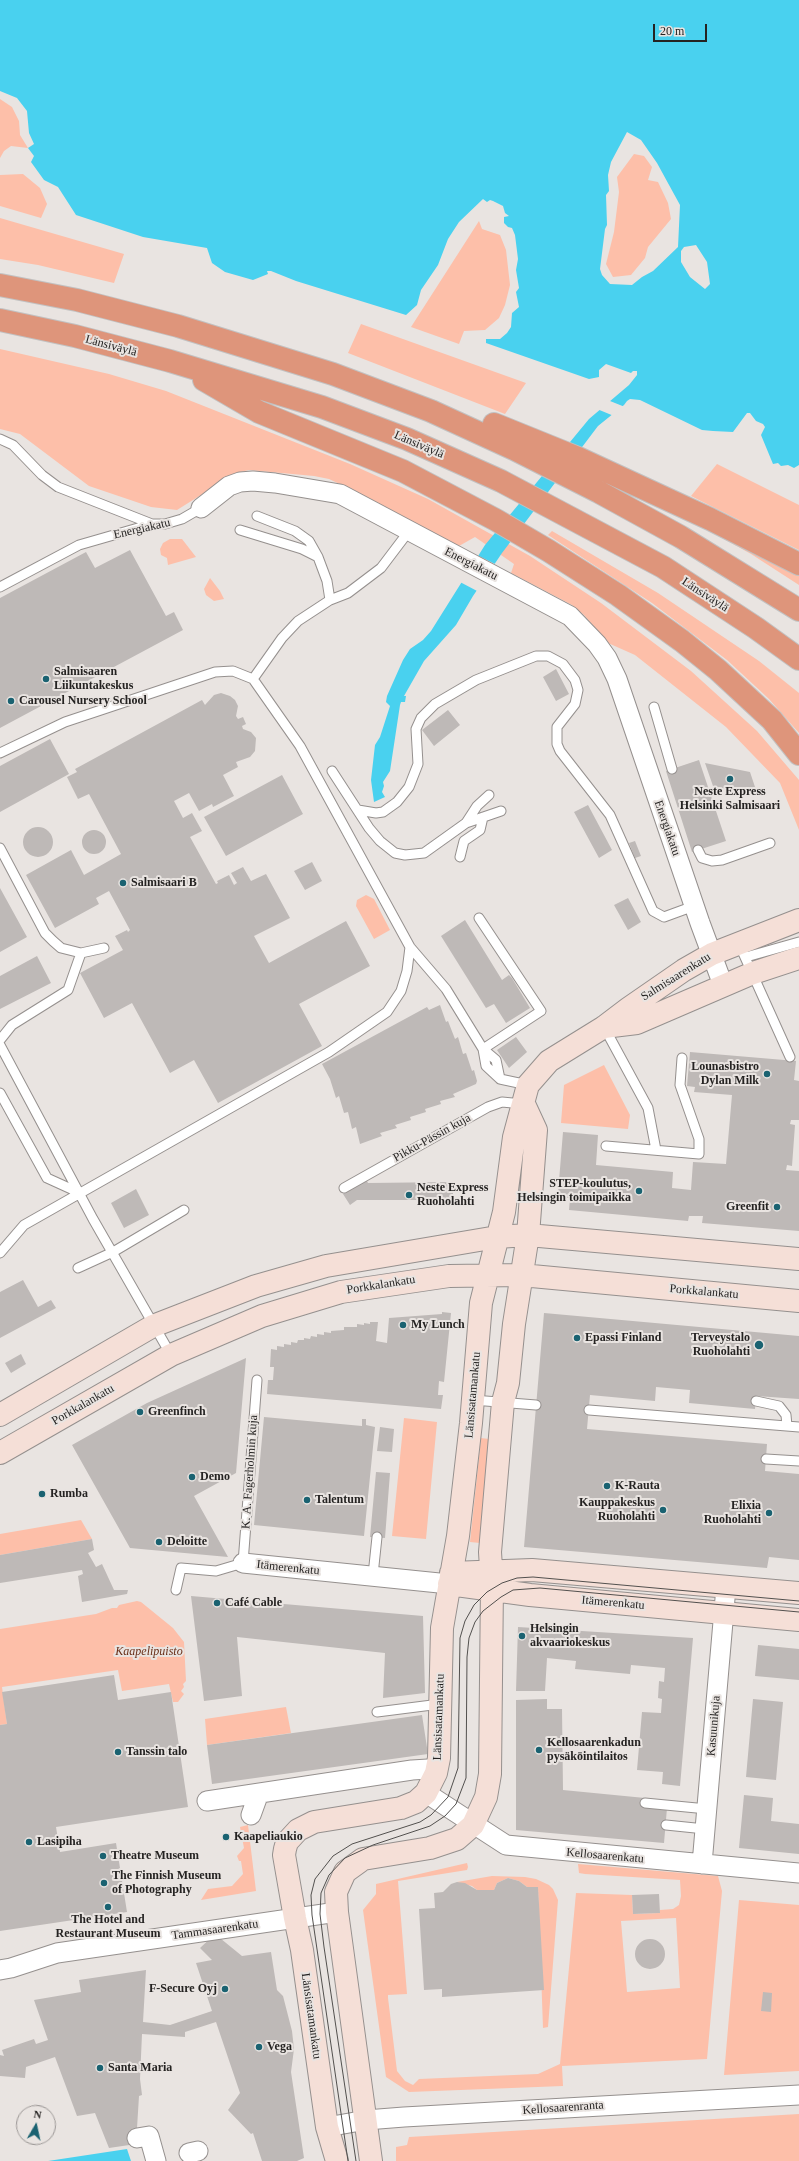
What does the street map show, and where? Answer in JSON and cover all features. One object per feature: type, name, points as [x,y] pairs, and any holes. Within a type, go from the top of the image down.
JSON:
[{"type":"highway","points":[[0,285],[77,300],[178,326],[333,374],[471,414],[592,465],[710,519],[799,564]]},
{"type":"highway","name":"Länsiväylä","points":[[0,320],[75,336],[170,361],[322,407],[407,439],[501,481],[663,567],[756,628],[799,659]]},
{"type":"highway","points":[[170,361],[259,412],[403,472],[496,520],[555,555],[618,595],[682,640],[718,670],[772,720],[799,754]]},
{"type":"highway","points":[[333,374],[431,411],[522,452],[681,537],[799,610]]},
{"type":"main road","name":"Salmisaarenkatu","points":[[604,1027],[637,1023],[723,985],[746,957],[799,920]]},
{"type":"main road","name":"Salmisaarenkatu","points":[[497,1237],[508,1191],[514,1137],[526,1095],[549,1061],[604,1027],[684,970],[712,954],[746,957],[799,958]]},
{"type":"main road","points":[[371,2161],[337,1912],[336,1899],[338,1885],[346,1872],[357,1862],[373,1857],[430,1848],[457,1839],[473,1825],[486,1797],[490,1774],[492,1581],[490,1552],[503,1402],[508,1383],[521,1276],[528,1235],[536,1130],[526,1095]]},
{"type":"main road","points":[[0,1415],[154,1326],[256,1286],[326,1266],[497,1237],[528,1235],[799,1259]]},
{"type":"main road","name":"Länsisatamankatu","points":[[337,2161],[327,2127],[302,1950],[284,1855],[287,1842],[298,1830],[314,1822],[401,1808],[416,1802],[426,1793],[436,1773],[439,1758],[442,1628],[458,1536],[473,1400],[481,1303],[497,1237]]},
{"type":"main road","name":"Porkkalankatu","points":[[0,1453],[171,1355],[268,1314],[342,1292],[449,1276],[488,1275],[521,1276],[799,1301]]},
{"type":"main road","name":"Itämerenkatu","points":[[492,1581],[542,1570],[799,1593]]},
{"type":"main road","name":"Itämerenkatu","points":[[450,1579],[492,1581],[723,1613],[799,1620]]},
{"type":"street","name":"Energiakatu","points":[[201,508],[229,486],[240,482],[260,482],[340,494],[570,616],[584,629],[607,658],[617,679],[694,906],[723,985]]},
{"type":"street","name":"Itämerenkatu","points":[[243,1563],[428,1581],[450,1579]]},
{"type":"street","name":"Kasuunikuja","points":[[702,1864],[723,1613],[734,1588]]},
{"type":"street","name":"Länsisatamankatu","points":[[208,1801],[412,1770],[428,1769]]},
{"type":"street","points":[[251,1815],[260,1793]]},
{"type":"street","name":"Kellosaarenkatu","points":[[426,1793],[506,1846],[567,1857],[702,1864],[799,1873]]},
{"type":"street","name":"Tammasaarenkatu","points":[[0,1970],[11,1968],[57,1953],[337,1912]]},
{"type":"street","name":"Kellosaarenranta","points":[[327,2127],[366,2120],[799,2095]]},
{"type":"street","points":[[137,2138],[149,2136],[156,2161]]},
{"type":"lane","points":[[0,439],[13,445],[42,475],[58,487],[152,524]]},
{"type":"lane","name":"Energiakatu","points":[[0,587],[79,545],[152,524],[165,524],[182,519],[201,508]]},
{"type":"lane","points":[[257,516],[295,530],[309,541],[318,557],[327,581],[330,600]]},
{"type":"lane","points":[[240,530],[302,549],[318,557]]},
{"type":"lane","points":[[253,679],[282,638],[298,622],[330,600],[348,593],[381,568],[409,531]]},
{"type":"lane","points":[[358,810],[376,814],[383,812],[397,802],[406,791],[414,778],[418,764],[416,729],[421,718],[435,704],[476,680],[536,656],[548,656],[563,664],[575,680],[578,690],[574,704],[557,727],[557,744],[560,751],[610,815],[632,861],[653,911],[664,917],[694,906]]},
{"type":"lane","points":[[0,753],[65,722],[215,672],[233,671],[253,679],[300,746],[410,947],[446,989],[483,1049],[496,1060],[500,1079],[526,1095]]},
{"type":"lane","points":[[654,707],[672,769]]},
{"type":"lane","points":[[332,771],[380,841],[395,852],[405,855],[424,853],[466,824],[501,811]]},
{"type":"lane","points":[[466,824],[477,806],[488,795]]},
{"type":"lane","points":[[460,857],[464,841],[480,830],[483,817]]},
{"type":"lane","points":[[698,850],[702,858],[712,861],[770,843]]},
{"type":"lane","points":[[0,848],[45,933],[61,948],[81,952],[104,948]]},
{"type":"lane","points":[[479,918],[541,1010],[483,1049]]},
{"type":"lane","points":[[790,1057],[746,957],[799,942]]},
{"type":"lane","points":[[0,1253],[24,1225],[329,1052],[387,1012],[401,991],[407,972],[410,947]]},
{"type":"lane","points":[[0,1040],[12,1025],[68,990],[81,952]]},
{"type":"lane","points":[[604,1027],[648,1108],[656,1150]]},
{"type":"lane","points":[[0,1045],[80,1194],[171,1355]]},
{"type":"lane","points":[[606,1146],[699,1154],[699,1139],[680,1085],[682,1058]]},
{"type":"lane","points":[[0,1093],[46,1178],[80,1194]]},
{"type":"lane","name":"Pikku-Pässin kuja","points":[[344,1188],[488,1107],[526,1095]]},
{"type":"lane","points":[[78,1268],[113,1252],[184,1210]]},
{"type":"lane","name":"K. A. Fagerholmin kuja","points":[[243,1563],[257,1380]]},
{"type":"lane","points":[[473,1400],[536,1405]]},
{"type":"lane","points":[[756,1401],[779,1406],[786,1415],[787,1426]]},
{"type":"lane","points":[[589,1410],[799,1427]]},
{"type":"lane","points":[[766,1459],[799,1461]]},
{"type":"lane","points":[[373,1575],[377,1537]]},
{"type":"lane","points":[[176,1590],[181,1568],[216,1571],[243,1563]]},
{"type":"lane","points":[[377,1712],[440,1704]]},
{"type":"lane","points":[[645,1803],[707,1809]]},
{"type":"lane","points":[[666,1824],[705,1829]]},
{"type":"green space","points":[[0,99],[12,107],[19,121],[20,135],[28,148],[11,146],[4,151],[0,158]]},
{"type":"green space","points":[[634,154],[644,156],[652,167],[648,180],[658,182],[668,203],[671,219],[648,247],[645,258],[631,275],[613,277],[606,264],[614,232],[619,192],[617,177]]},
{"type":"green space","points":[[23,174],[40,188],[47,204],[41,218],[0,206],[0,175]]},
{"type":"green space","points":[[0,218],[124,254],[114,283],[38,265],[0,259]]},
{"type":"green space","points":[[479,221],[482,229],[500,235],[506,250],[510,285],[505,305],[499,318],[485,330],[464,331],[459,344],[411,327]]},
{"type":"green space","points":[[361,324],[526,383],[505,414],[348,353]]},
{"type":"green space","points":[[0,349],[109,374],[166,391],[350,464],[428,499],[530,556],[601,603],[691,671],[757,731],[799,780],[799,830],[780,783],[726,727],[635,655],[608,643],[584,615],[572,605],[511,573],[514,564],[475,537],[459,546],[344,486],[329,479],[314,476],[249,470],[236,473],[177,510],[151,507],[89,486],[20,434],[0,429]]},
{"type":"green space","points":[[717,464],[799,505],[799,550],[691,496]]},
{"type":"green space","points":[[704,528],[799,571],[799,585],[751,554]]},
{"type":"green space","points":[[552,531],[658,593],[759,661],[799,693],[799,733],[769,699],[727,660],[652,603],[548,535]]},
{"type":"green space","points":[[170,539],[182,539],[196,557],[168,565],[167,558],[161,555],[160,549],[163,543]]},
{"type":"green space","points":[[210,578],[224,599],[214,601],[206,595],[204,589]]},
{"type":"green space","points":[[366,895],[374,899],[390,930],[374,939],[356,906],[357,900]]},
{"type":"green space","points":[[604,1065],[630,1115],[628,1129],[561,1123],[564,1085]]},
{"type":"green space","points":[[404,1418],[437,1422],[426,1539],[392,1536]]},
{"type":"green space","points":[[481,1438],[489,1439],[480,1543],[470,1542]]},
{"type":"green space","points":[[81,1520],[92,1539],[0,1555],[0,1534]]},
{"type":"green space","name":"Kaapelipuisto","points":[[137,1601],[141,1602],[173,1628],[184,1642],[186,1681],[183,1684],[184,1687],[181,1691],[184,1694],[178,1702],[173,1702],[169,1684],[122,1691],[118,1670],[2,1687],[7,1724],[0,1725],[0,1629],[96,1614],[112,1608],[117,1608],[119,1605]]},
{"type":"green space","points":[[286,1707],[291,1733],[207,1745],[205,1719]]},
{"type":"green space","points":[[248,1825],[256,1891],[201,1900],[208,1889],[232,1886],[243,1874],[241,1861],[239,1861],[237,1856],[244,1848],[240,1827]]},
{"type":"green space","points":[[467,1863],[468,1867],[467,1870],[398,1881],[407,1994],[388,1995],[388,1998],[397,2071],[405,2081],[413,2085],[419,2079],[538,2074],[560,2064],[576,1893],[632,1895],[633,1914],[660,1913],[660,1910],[673,1909],[679,1905],[681,1896],[680,1880],[585,1874],[579,1873],[578,1864],[718,1876],[722,1891],[707,2059],[562,2066],[563,2086],[409,2092],[386,2077],[363,1910],[376,1894],[376,1884]],"holes":[[[676,1918],[680,1988],[627,1992],[621,1921]]]},
{"type":"green space","points":[[492,1876],[525,1877],[536,1879],[549,1885],[553,1889],[558,1900],[548,2027],[543,2028],[538,1887],[527,1887],[519,1881],[508,1878],[497,1883],[494,1890],[477,1890],[472,1886],[457,1882]]},
{"type":"green space","points":[[739,1900],[799,1905],[799,2071],[724,2075]]},
{"type":"green space","points":[[799,2114],[799,2161],[396,2161],[396,2147],[407,2145],[409,2137]]},
{"type":"water","points":[[0,0],[799,0],[799,465],[794,468],[788,465],[781,466],[778,463],[773,464],[761,435],[765,427],[763,424],[756,421],[750,413],[747,413],[733,432],[702,430],[640,400],[630,399],[627,401],[598,426],[502,553],[473,596],[456,625],[424,661],[404,696],[406,696],[405,702],[401,702],[400,705],[390,771],[383,782],[384,786],[382,792],[385,797],[374,802],[371,780],[375,745],[380,737],[390,706],[386,702],[387,696],[403,660],[410,649],[423,640],[431,631],[485,545],[589,419],[629,385],[637,375],[637,371],[633,371],[631,373],[606,364],[599,370],[599,377],[589,379],[486,343],[486,339],[500,339],[507,333],[511,327],[512,313],[519,307],[516,292],[519,288],[516,270],[518,259],[515,235],[512,228],[508,227],[504,223],[504,217],[509,216],[505,213],[503,206],[493,201],[490,200],[487,202],[483,199],[459,222],[448,239],[438,265],[421,290],[417,305],[406,315],[296,281],[271,271],[267,271],[268,274],[253,280],[225,272],[212,263],[207,248],[143,237],[76,215],[58,187],[44,180],[31,162],[34,156],[28,148],[34,144],[29,133],[27,111],[17,98],[0,91]],"holes":[[[627,132],[641,140],[657,163],[680,205],[678,247],[653,271],[632,285],[610,284],[602,275],[600,269],[605,229],[607,225],[606,195],[609,191],[608,175],[611,162]],[[696,245],[707,262],[710,284],[705,289],[690,277],[681,262],[681,251],[684,247]]]},
{"type":"water","points":[[127,2149],[131,2161],[48,2161]]},
{"type":"pier","points":[[608,400],[625,407],[614,416],[597,409]]},
{"type":"pier","points":[[477,555],[497,565],[479,592],[460,582]]},
{"type":"building","name":"Salmisaaren Liikuntakeskus","points":[[130,550],[166,616],[174,612],[183,630],[0,728],[0,598],[86,552],[95,568]]},
{"type":"building","points":[[556,669],[569,694],[556,701],[543,677]]},
{"type":"building","name":"Salmisaari B","points":[[221,693],[230,696],[235,700],[238,706],[236,716],[238,719],[243,717],[246,724],[242,726],[243,729],[251,732],[256,738],[255,751],[250,757],[236,762],[238,767],[223,775],[234,796],[213,807],[212,804],[199,811],[189,793],[174,801],[183,818],[192,813],[202,831],[190,837],[216,884],[218,883],[217,881],[229,875],[234,885],[237,883],[231,873],[243,867],[251,881],[266,874],[290,918],[254,936],[269,963],[346,921],[370,966],[299,1004],[322,1046],[218,1103],[194,1060],[170,1073],[132,1003],[104,1018],[80,973],[123,950],[115,936],[130,930],[109,891],[96,898],[99,904],[55,928],[26,875],[71,850],[84,875],[121,854],[89,794],[78,799],[67,777],[77,772],[75,769],[202,700],[205,705],[214,695]]},
{"type":"building","points":[[448,710],[460,725],[434,746],[422,730]]},
{"type":"building","points":[[50,739],[69,774],[0,812],[0,766]]},
{"type":"building","points":[[699,760],[726,841],[692,852],[666,771]]},
{"type":"building","points":[[705,763],[750,772],[758,796],[713,786]]},
{"type":"building","points":[[282,775],[303,814],[226,856],[204,817]]},
{"type":"building","points":[[588,805],[612,850],[599,858],[574,812]]},
{"type":"building","points":[[38,827],[49,831],[53,842],[49,853],[38,857],[27,853],[23,842],[27,831]]},
{"type":"building","points":[[94,830],[103,833],[106,842],[103,851],[94,854],[85,851],[82,842],[85,833]]},
{"type":"building","points":[[635,841],[641,856],[635,858],[629,843]]},
{"type":"building","points":[[312,862],[322,881],[305,890],[294,871]]},
{"type":"building","points":[[0,888],[27,937],[0,952]]},
{"type":"building","points":[[628,898],[641,922],[628,930],[614,905]]},
{"type":"building","points":[[465,920],[502,980],[509,975],[512,978],[530,1008],[506,1023],[494,1004],[486,1008],[441,936]]},
{"type":"building","points":[[37,956],[51,983],[0,1009],[0,976]]},
{"type":"building","points":[[440,1005],[446,1022],[448,1021],[455,1039],[458,1037],[463,1054],[466,1053],[472,1071],[474,1070],[477,1081],[476,1084],[453,1094],[455,1097],[440,1101],[441,1104],[425,1109],[426,1112],[410,1117],[411,1120],[395,1125],[397,1128],[380,1133],[382,1136],[360,1144],[356,1127],[352,1129],[348,1112],[344,1113],[339,1096],[336,1098],[330,1079],[322,1064],[427,1007],[429,1010]]},
{"type":"building","points":[[516,1037],[527,1052],[509,1068],[497,1050]]},
{"type":"building","points":[[690,1052],[796,1061],[794,1080],[799,1081],[799,1120],[791,1120],[790,1124],[795,1125],[792,1166],[787,1165],[786,1170],[799,1171],[799,1231],[702,1223],[703,1216],[689,1216],[688,1221],[569,1210],[570,1198],[566,1198],[566,1194],[558,1193],[563,1132],[598,1135],[596,1165],[673,1172],[672,1188],[691,1190],[693,1162],[726,1164],[732,1095],[694,1092],[695,1087],[687,1086]]},
{"type":"building","name":"Neste Express Ruoholahti","points":[[366,1179],[368,1183],[453,1182],[453,1200],[357,1200],[350,1205],[343,1194]]},
{"type":"building","points":[[136,1189],[149,1215],[124,1228],[111,1203]]},
{"type":"building","points":[[23,1280],[38,1307],[51,1300],[56,1308],[0,1338],[0,1292]]},
{"type":"building","points":[[442,1312],[451,1313],[444,1382],[439,1381],[438,1395],[443,1395],[441,1409],[267,1394],[268,1380],[273,1380],[274,1367],[270,1367],[271,1349],[277,1350],[277,1346],[284,1347],[284,1344],[291,1345],[291,1342],[297,1343],[298,1340],[304,1340],[304,1338],[310,1339],[311,1336],[317,1337],[317,1334],[324,1335],[324,1332],[331,1333],[331,1331],[344,1330],[344,1327],[357,1327],[357,1324],[364,1325],[364,1323],[370,1324],[370,1322],[378,1322],[376,1341],[387,1343],[389,1318],[442,1314]]},
{"type":"building","points":[[544,1313],[799,1336],[799,1399],[756,1396],[755,1409],[689,1403],[690,1390],[656,1387],[655,1401],[590,1395],[587,1429],[767,1444],[765,1471],[799,1474],[799,1560],[769,1557],[767,1568],[524,1547]]},
{"type":"building","points":[[21,1354],[26,1364],[11,1373],[5,1363]]},
{"type":"building","points":[[246,1358],[236,1473],[194,1496],[228,1557],[130,1548],[72,1445],[147,1403]]},
{"type":"building","points":[[264,1417],[362,1426],[362,1419],[366,1419],[366,1425],[375,1427],[364,1536],[254,1525]]},
{"type":"building","points":[[380,1427],[394,1429],[392,1452],[377,1451]]},
{"type":"building","points":[[376,1472],[390,1473],[385,1538],[370,1537]]},
{"type":"building","points":[[92,1539],[94,1550],[88,1553],[96,1567],[102,1564],[114,1590],[128,1590],[127,1594],[82,1602],[78,1576],[83,1574],[82,1570],[0,1583],[0,1555]]},
{"type":"building","points":[[191,1596],[423,1616],[425,1693],[383,1698],[385,1653],[237,1637],[242,1696],[204,1701]]},
{"type":"building","points":[[518,1627],[693,1638],[680,1786],[662,1784],[663,1772],[637,1770],[642,1712],[661,1713],[662,1699],[658,1698],[659,1681],[664,1682],[665,1668],[631,1665],[630,1674],[575,1669],[576,1661],[547,1658],[545,1691],[516,1691]]},
{"type":"building","points":[[758,1645],[799,1649],[799,1680],[755,1676]]},
{"type":"building","points":[[114,1675],[118,1700],[171,1692],[188,1807],[56,1827],[60,1852],[116,1843],[127,1912],[0,1931],[0,1725],[7,1724],[2,1692]]},
{"type":"building","name":"Kellosaarenkadun pysäköintilaitos","points":[[547,1699],[547,1709],[562,1709],[563,1790],[645,1798],[645,1806],[667,1808],[664,1843],[516,1830],[516,1700]]},
{"type":"building","points":[[753,1699],[783,1702],[776,1780],[746,1777]]},
{"type":"building","points":[[422,1715],[428,1754],[212,1784],[207,1745]]},
{"type":"building","points":[[744,1795],[773,1798],[771,1821],[799,1824],[799,1854],[739,1848]]},
{"type":"building","points":[[508,1878],[519,1881],[527,1887],[538,1887],[544,1990],[442,1997],[442,1989],[424,1990],[419,1909],[435,1908],[434,1893],[443,1892],[451,1884],[457,1882],[465,1883],[477,1890],[494,1890],[497,1883]]},
{"type":"building","points":[[659,1894],[660,1913],[633,1914],[632,1895]]},
{"type":"building","points":[[215,1934],[242,1956],[271,1952],[277,1990],[283,1996],[292,2031],[294,2049],[291,2072],[304,2158],[297,2161],[262,2161],[253,2133],[251,2134],[228,2110],[240,2093],[216,2022],[185,2032],[185,2037],[142,2034],[140,2079],[142,2095],[139,2096],[136,2144],[109,2148],[95,2113],[77,2116],[55,2057],[26,2067],[25,2078],[0,2076],[0,2055],[4,2056],[2,2050],[34,2039],[36,2044],[48,2040],[34,2000],[81,1992],[79,1980],[146,1970],[143,2022],[170,2025],[212,2011],[196,1963],[212,1960],[200,1948]]},
{"type":"building","points":[[650,1939],[656,1940],[664,1948],[664,1960],[656,1968],[650,1969],[644,1968],[636,1960],[635,1954],[636,1948],[644,1940]]},
{"type":"building","points":[[763,1992],[772,1993],[771,2012],[761,2011]]},
{"type":"tram line","points":[[348,2161],[312,1915],[311,1895],[315,1879],[333,1856],[352,1844],[420,1822],[431,1815],[448,1797],[458,1768],[460,1638],[465,1621],[474,1605],[487,1592],[502,1583],[517,1578],[533,1577],[799,1601]]},
{"type":"tram line","points":[[356,2161],[324,1947],[320,1914],[321,1893],[329,1875],[345,1858],[373,1845],[430,1826],[445,1816],[456,1804],[466,1778],[467,1657],[469,1638],[475,1622],[483,1611],[513,1590],[540,1588],[799,1612]]},
{"type":"place","name":"Salmisaaren Liikuntakeskus","points":[[46,679]]},
{"type":"place","name":"Carousel Nursery School","points":[[11,701]]},
{"type":"place","name":"Neste Express Helsinki Salmisaari","points":[[730,779]]},
{"type":"place","name":"Salmisaari B","points":[[123,883]]},
{"type":"place","name":"Lounasbistro Dylan Milk","points":[[767,1074]]},
{"type":"place","name":"STEP-koulutus, Helsingin toimipaikka","points":[[639,1191]]},
{"type":"place","name":"Neste Express Ruoholahti","points":[[409,1195]]},
{"type":"place","name":"Greenfit","points":[[777,1207]]},
{"type":"place","name":"My Lunch","points":[[403,1325]]},
{"type":"place","name":"Epassi Finland","points":[[577,1338]]},
{"type":"place","name":"Terveystalo Ruoholahti","points":[[759,1345]]},
{"type":"place","name":"Greenfinch","points":[[140,1412]]},
{"type":"place","name":"Demo","points":[[192,1477]]},
{"type":"place","name":"K-Rauta","points":[[607,1486]]},
{"type":"place","name":"Rumba","points":[[42,1494]]},
{"type":"place","name":"Talentum","points":[[307,1500]]},
{"type":"place","name":"Kauppakeskus Ruoholahti","points":[[663,1510]]},
{"type":"place","name":"Elixia Ruoholahti","points":[[769,1513]]},
{"type":"place","name":"Deloitte","points":[[159,1542]]},
{"type":"place","name":"Café Cable","points":[[217,1603]]},
{"type":"place","name":"Helsingin akvaariokeskus","points":[[522,1636]]},
{"type":"place","name":"Kellosaarenkadun pysäköintilaitos","points":[[539,1750]]},
{"type":"place","name":"Tanssin talo","points":[[118,1752]]},
{"type":"place","name":"Kaapeliaukio","points":[[226,1837]]},
{"type":"place","name":"Lasipiha","points":[[29,1842]]},
{"type":"place","name":"Theatre Museum","points":[[103,1856]]},
{"type":"place","name":"The Finnish Museum of Photography","points":[[104,1883]]},
{"type":"place","name":"The Hotel and Restaurant Museum","points":[[108,1907]]},
{"type":"place","name":"F-Secure Oyj","points":[[225,1989]]},
{"type":"place","name":"Vega","points":[[259,2047]]},
{"type":"place","name":"Santa Maria","points":[[100,2068]]}]
